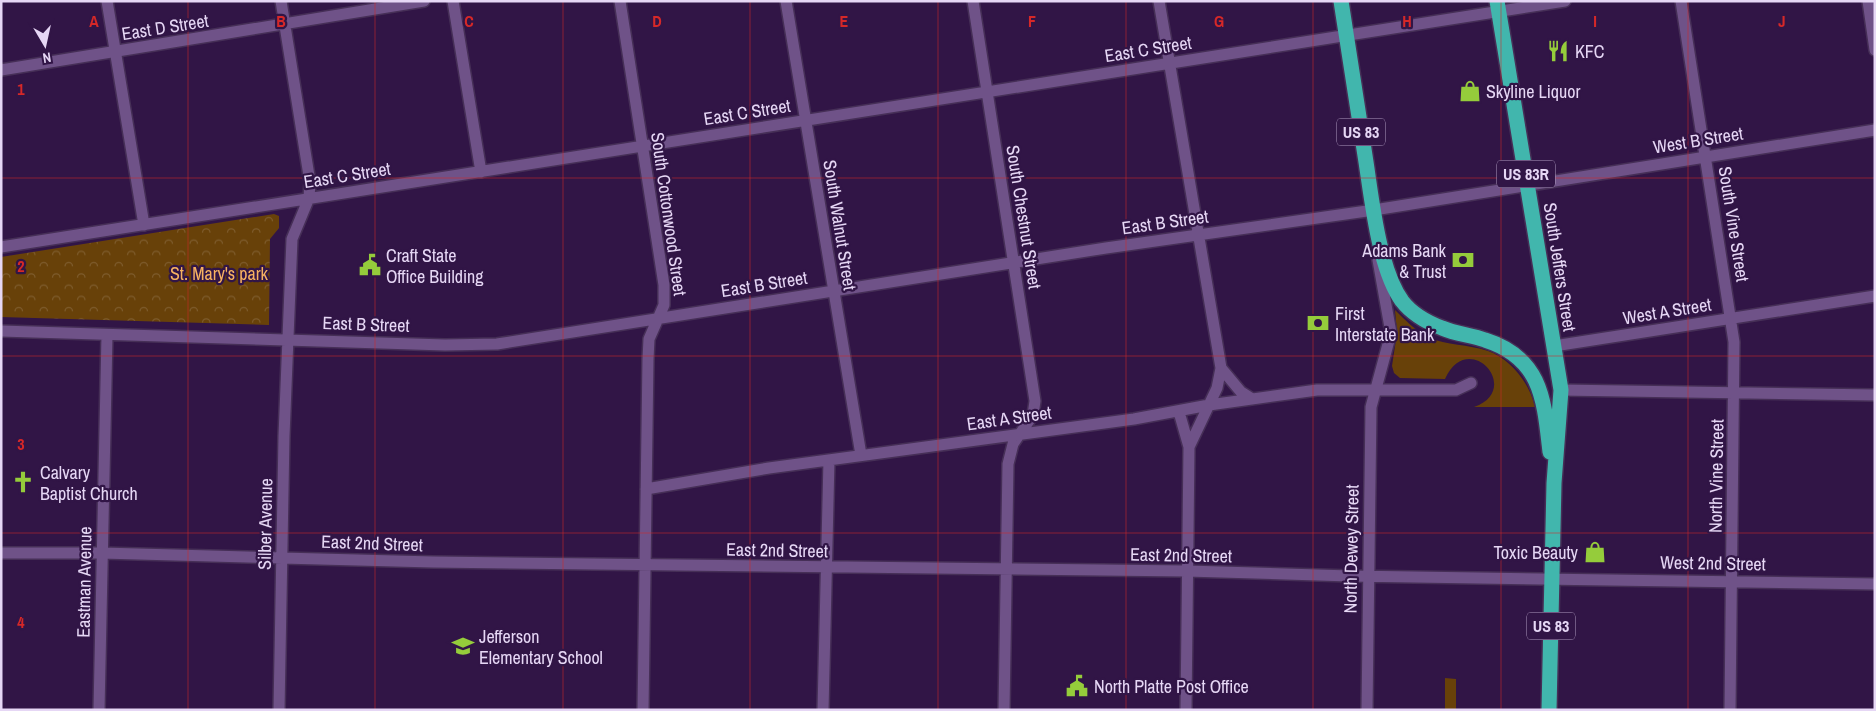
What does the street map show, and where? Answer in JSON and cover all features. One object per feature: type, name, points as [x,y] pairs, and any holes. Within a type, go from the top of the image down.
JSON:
[{"type":"highway","name":"US 83","points":[[1341,1],[1374,210],[1380,240],[1395,289],[1408,308],[1426,322],[1456,333],[1495,343],[1512,352],[1522,360],[1531,372],[1543,396],[1554,483],[1549,710]]},
{"type":"highway","name":"South Jeffers Street","points":[[1498,6],[1561,390]]},
{"type":"highway","name":"US 83R","points":[[1554,483],[1561,390]]},
{"type":"street","points":[[106,1],[144,226]]},
{"type":"street","points":[[281,1],[310,182],[309,198]]},
{"type":"street","name":"East D Street","points":[[1,70],[115,53],[424,1]]},
{"type":"street","points":[[453,1],[481,172]]},
{"type":"street","name":"South Cottonwood Street","points":[[620,1],[664,285],[664,305],[649,343],[642,710]]},
{"type":"street","name":"South Walnut Street","points":[[786,1],[861,455]]},
{"type":"street","name":"South Chestnut Street","points":[[973,1],[1035,401],[1033,415],[1013,444],[1008,464],[1004,710]]},
{"type":"street","points":[[1159,1],[1221,368],[1216,388],[1189,447],[1186,710]]},
{"type":"street","name":"East C Street","points":[[1,247],[1170,64],[1346,35],[1498,6],[1565,1]]},
{"type":"street","name":"South Vine Street","points":[[1681,1],[1732,318],[1735,393]]},
{"type":"street","points":[[1868,1],[1875,50]]},
{"type":"street","name":"West B Street","points":[[1527,185],[1875,130]]},
{"type":"street","name":"East B Street","points":[[1,331],[445,345],[497,344],[1014,262],[1374,210],[1527,185]]},
{"type":"street","name":"Silber Avenue","points":[[279,710],[287,340],[292,239],[309,198]]},
{"type":"street","name":"North Dewey Street","points":[[1367,710],[1371,407],[1391,333],[1377,250],[1380,240]]},
{"type":"street","name":"West A Street","points":[[1554,346],[1875,296]]},
{"type":"street","name":"Eastman Avenue","points":[[99,710],[107,335]]},
{"type":"street","points":[[1221,368],[1241,392],[1252,399]]},
{"type":"street","name":"East A Street","points":[[646,489],[861,455],[1179,412],[1209,405],[1317,390],[1456,390],[1471,383]]},
{"type":"street","points":[[1561,390],[1875,395]]},
{"type":"street","name":"North Vine Street","points":[[1730,710],[1735,393]]},
{"type":"street","points":[[1179,412],[1182,431],[1189,447]]},
{"type":"street","points":[[823,710],[829,460]]},
{"type":"street","name":"East 2nd Street","points":[[1,553],[102,553],[1006,571],[1187,571],[1368,577],[1551,578]]},
{"type":"street","name":"West 2nd Street","points":[[1551,578],[1875,584]]},
{"type":"green space","name":"St. Mary's park","points":[[274,214],[279,216],[279,228],[270,239],[269,325],[1,317],[1,257]]},
{"type":"green space","points":[[1395,310],[1414,328],[1428,337],[1488,351],[1504,360],[1512,366],[1524,381],[1535,407],[1474,407],[1488,399],[1494,388],[1493,377],[1487,367],[1477,361],[1466,359],[1455,365],[1445,379],[1400,378],[1394,373],[1392,366],[1397,333]]},
{"type":"green space","points":[[1445,678],[1456,679],[1456,710],[1445,710]]},
{"type":"place","name":"KFC","points":[[1558,51]]},
{"type":"place","name":"Skyline Liquor","points":[[1470,91]]},
{"type":"place","name":"Adams Bank & Trust","points":[[1463,260]]},
{"type":"place","name":"Craft State Office Building","points":[[370,265]]},
{"type":"place","name":"First Interstate Bank","points":[[1318,323]]},
{"type":"place","name":"Calvary Baptist Church","points":[[23,482]]},
{"type":"place","name":"Toxic Beauty","points":[[1595,552]]},
{"type":"place","name":"Jefferson Elementary School","points":[[463,646]]},
{"type":"place","name":"North Platte Post Office","points":[[1077,686]]}]
